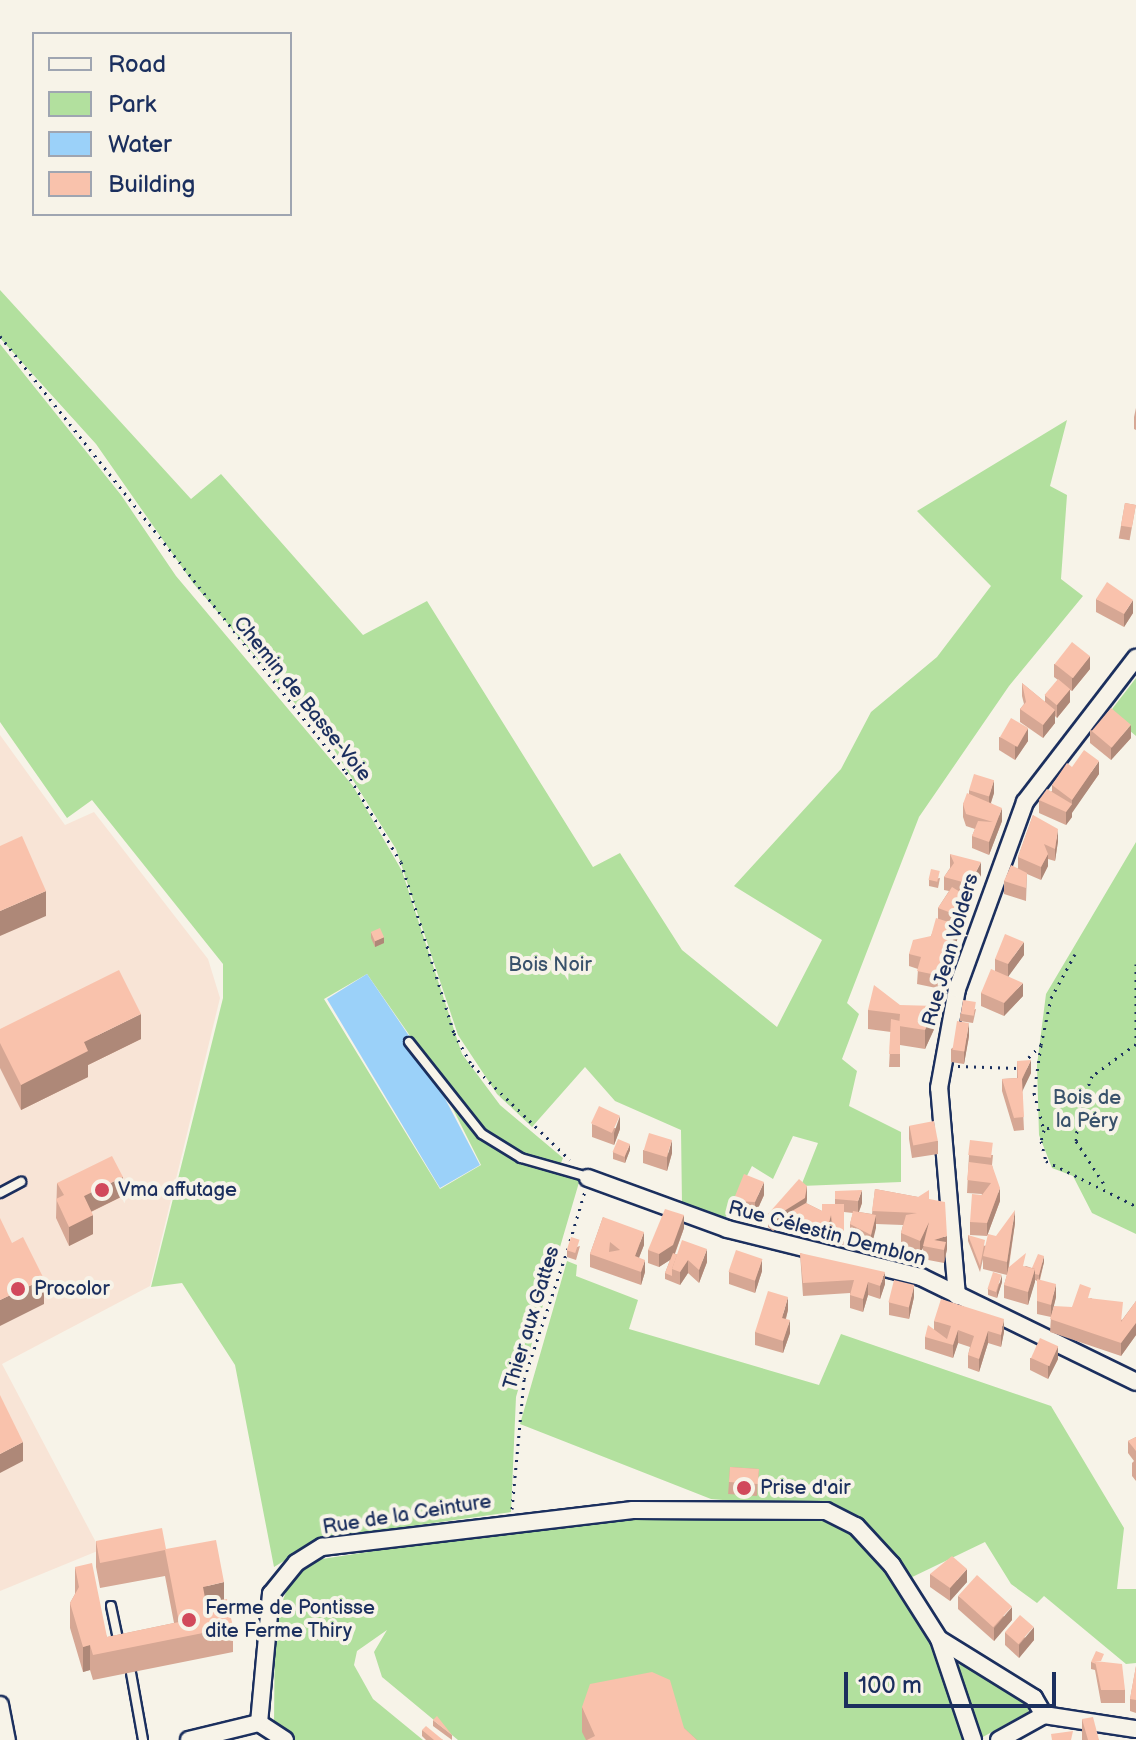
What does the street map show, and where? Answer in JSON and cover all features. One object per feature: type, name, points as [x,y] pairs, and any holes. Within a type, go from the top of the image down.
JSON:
[{"type":"street","name":"Rue Jean Volders","points":[[957,1296],[941,1064],[957,989],[1008,835],[1036,783],[1136,658]]},
{"type":"street","name":"Rue Célestin Demblon","points":[[588,1178],[727,1229],[921,1277],[1136,1382]]},
{"type":"street","name":"Rue de la Ceinture","points":[[259,1723],[271,1594],[296,1563],[322,1547],[512,1519],[633,1510],[826,1511],[856,1526],[892,1565],[939,1639]]},
{"type":"street","points":[[939,1639],[1034,1698],[1044,1715]]},
{"type":"street","points":[[939,1639],[973,1740]]},
{"type":"street","points":[[0,1705],[7,1740]]},
{"type":"street","points":[[999,1740],[1044,1715],[1136,1729]]},
{"type":"street","points":[[189,1740],[259,1723],[285,1740]]},
{"type":"lane","points":[[409,1042],[492,1142],[588,1178]]},
{"type":"lane","points":[[0,1193],[21,1182]]},
{"type":"lane","points":[[111,1606],[128,1658]]},
{"type":"lane","points":[[131,1673],[143,1740]]},
{"type":"path","name":"Chemin de Basse-Voie","points":[[0,336],[346,772],[401,862],[454,1033],[472,1065],[526,1125],[588,1178]]},
{"type":"path","points":[[1075,954],[1051,998],[1034,1093],[1044,1130],[1046,1161],[1106,1187],[1136,1206]]},
{"type":"path","points":[[1106,1187],[1076,1141],[1078,1114],[1092,1076],[1136,1044],[1136,964]]},
{"type":"path","points":[[941,1064],[1003,1073],[1041,1045]]},
{"type":"path","points":[[1044,1130],[1078,1114]]},
{"type":"path","name":"Thier aux Gattes","points":[[512,1519],[524,1379],[578,1223],[588,1178]]},
{"type":"shaded area","points":[[0,735],[65,825],[94,812],[208,959],[220,998],[150,1286],[2,1364],[100,1550],[0,1591]]},
{"type":"green space","name":"Bois Noir","points":[[0,290],[191,499],[221,474],[363,635],[427,601],[593,867],[620,853],[682,950],[777,1027],[822,940],[734,886],[841,769],[871,712],[937,657],[991,586],[917,511],[1067,420],[1050,486],[1067,495],[1061,579],[1083,596],[1009,686],[919,817],[847,1003],[859,1014],[842,1059],[857,1071],[849,1106],[901,1132],[901,1182],[801,1186],[818,1143],[793,1136],[773,1179],[752,1166],[726,1217],[682,1205],[681,1130],[615,1101],[585,1067],[532,1127],[497,1094],[458,1035],[396,849],[333,748],[193,583],[96,444],[0,338]]},
{"type":"green space","points":[[0,344],[121,495],[176,576],[353,786],[402,871],[462,1054],[500,1105],[563,1158],[557,1173],[580,1179],[516,1397],[511,1512],[320,1539],[274,1567],[235,1365],[182,1283],[151,1287],[223,998],[223,964],[92,800],[67,818],[0,722]],"holes":[[[367,974],[433,1069],[481,1165],[440,1189],[324,999]]]},
{"type":"green space","points":[[1136,678],[1136,736],[1109,713]]},
{"type":"green space","name":"Bois de la Péry","points":[[1136,842],[1136,1234],[1092,1213],[1073,1176],[1052,1168],[1039,1135],[1037,1065],[1046,994]]},
{"type":"green space","points":[[567,1261],[577,1265],[576,1276],[638,1300],[629,1329],[819,1385],[841,1334],[1051,1406],[1124,1528],[1117,1589],[1136,1589],[1136,1663],[1126,1664],[1044,1596],[1037,1603],[1011,1584],[985,1542],[906,1580],[841,1510],[711,1499],[520,1424]]},
{"type":"green space","points":[[596,1517],[824,1518],[852,1529],[890,1569],[936,1641],[967,1740],[458,1740],[382,1677],[374,1652],[387,1630],[357,1651],[354,1665],[373,1699],[423,1740],[292,1740],[274,1723],[275,1620],[290,1582],[309,1561]]},
{"type":"green space","points":[[961,1662],[1031,1704],[1028,1712],[981,1738],[955,1673]]},
{"type":"water","points":[[367,974],[422,1055],[480,1165],[440,1188],[327,999]]},
{"type":"building","points":[[1125,503],[1136,505],[1132,528],[1121,526]]},
{"type":"building","points":[[1107,582],[1133,600],[1124,614],[1096,599]]},
{"type":"building","points":[[1072,642],[1090,656],[1073,678],[1055,664]]},
{"type":"building","points":[[1058,679],[1070,689],[1057,705],[1045,695]]},
{"type":"building","points":[[1022,683],[1055,710],[1043,725],[1020,709],[1026,702]]},
{"type":"building","points":[[1111,708],[1131,725],[1112,748],[1092,731]]},
{"type":"building","points":[[1011,718],[1028,728],[1017,747],[1000,737]]},
{"type":"building","points":[[1084,750],[1099,761],[1072,800],[1052,785],[1067,763],[1072,767]]},
{"type":"building","points":[[974,774],[994,780],[989,796],[969,790]]},
{"type":"building","points":[[1047,789],[1072,804],[1066,812],[1039,800]]},
{"type":"building","points":[[967,793],[1002,808],[989,842],[972,836],[978,821],[993,822],[966,814],[963,804]]},
{"type":"building","points":[[1033,815],[1058,829],[1055,849],[1044,844],[1048,854],[1041,867],[1018,857]]},
{"type":"building","points":[[22,836],[46,891],[0,911],[0,846]]},
{"type":"building","points":[[950,854],[981,862],[970,884],[944,877],[954,863]]},
{"type":"building","points":[[1011,865],[1027,873],[1026,888],[1004,881]]},
{"type":"building","points":[[931,869],[940,871],[937,882],[929,880]]},
{"type":"building","points":[[952,887],[970,898],[954,914],[938,908]]},
{"type":"building","points":[[936,918],[958,925],[941,976],[917,971],[921,957],[909,954],[913,940],[931,936]]},
{"type":"building","points":[[380,928],[384,937],[375,941],[371,932]]},
{"type":"building","points":[[1005,934],[1024,942],[1008,964],[995,959]]},
{"type":"building","points":[[991,969],[1023,983],[1004,1003],[981,993]]},
{"type":"building","points":[[119,970],[141,1014],[84,1042],[88,1051],[21,1085],[0,1043],[0,1029]]},
{"type":"building","points":[[874,985],[900,1005],[936,1006],[925,1030],[899,1026],[900,1014],[868,1010]]},
{"type":"building","points":[[963,1000],[976,1002],[974,1016],[961,1014]]},
{"type":"building","points":[[891,1019],[900,1021],[900,1054],[889,1054]]},
{"type":"building","points":[[957,1021],[969,1023],[964,1052],[952,1050]]},
{"type":"building","points":[[1031,1060],[1022,1079],[1024,1117],[1014,1118],[1002,1079],[1018,1078],[1017,1061]]},
{"type":"building","points":[[599,1106],[620,1116],[612,1133],[591,1123]]},
{"type":"building","points":[[934,1121],[938,1141],[913,1145],[909,1126]]},
{"type":"building","points":[[649,1133],[672,1140],[667,1157],[644,1150]]},
{"type":"building","points":[[618,1139],[630,1144],[624,1157],[613,1152]]},
{"type":"building","points":[[970,1140],[993,1143],[991,1158],[968,1155]]},
{"type":"building","points":[[112,1156],[123,1177],[84,1196],[93,1215],[69,1227],[56,1199],[64,1195],[57,1183]]},
{"type":"building","points":[[969,1162],[992,1165],[1000,1188],[987,1223],[970,1222],[972,1194],[982,1195],[991,1183],[967,1180]]},
{"type":"building","points":[[744,1174],[764,1182],[755,1202],[733,1201]]},
{"type":"building","points":[[799,1179],[807,1186],[805,1198],[773,1218],[768,1214]]},
{"type":"building","points":[[875,1189],[918,1197],[929,1190],[929,1199],[945,1202],[947,1236],[934,1240],[946,1242],[944,1250],[923,1246],[929,1222],[920,1241],[901,1233],[906,1215],[917,1213],[872,1211]]},
{"type":"building","points":[[862,1190],[858,1201],[835,1199],[835,1191]]},
{"type":"building","points":[[806,1203],[822,1211],[822,1204],[844,1204],[844,1232],[834,1232],[831,1215],[827,1230],[783,1216]]},
{"type":"building","points":[[665,1209],[684,1215],[673,1245],[659,1254],[648,1250]]},
{"type":"building","points":[[1015,1210],[1007,1262],[983,1256],[988,1234],[996,1236]]},
{"type":"building","points":[[853,1211],[876,1215],[871,1235],[850,1224]]},
{"type":"building","points":[[603,1217],[644,1232],[635,1256],[645,1260],[641,1272],[590,1254]],"holes":[[[610,1242],[620,1250],[609,1252]]]},
{"type":"building","points":[[0,1218],[12,1243],[23,1237],[44,1279],[0,1300]]},
{"type":"building","points":[[968,1235],[985,1240],[980,1266]]},
{"type":"building","points":[[571,1237],[580,1240],[575,1253],[567,1250]]},
{"type":"building","points":[[682,1240],[707,1249],[699,1270],[688,1260],[680,1272],[672,1269]]},
{"type":"building","points":[[736,1250],[762,1259],[755,1281],[729,1272]]},
{"type":"building","points":[[673,1253],[677,1255],[672,1276],[665,1273]]},
{"type":"building","points":[[800,1253],[885,1272],[880,1286],[868,1282],[863,1299],[850,1295],[854,1280],[803,1283]]},
{"type":"building","points":[[1026,1253],[1023,1266],[1035,1269],[1028,1292],[1004,1285],[1009,1267]]},
{"type":"building","points":[[1038,1254],[1044,1256],[1039,1275],[1032,1268]]},
{"type":"building","points":[[993,1272],[1002,1275],[996,1292],[987,1289]]},
{"type":"building","points":[[1037,1279],[1056,1284],[1051,1305],[1037,1301]]},
{"type":"building","points":[[894,1280],[914,1285],[909,1307],[888,1302]]},
{"type":"building","points":[[1080,1284],[1091,1288],[1088,1298],[1123,1302],[1121,1322],[1136,1301],[1136,1323],[1121,1343],[1050,1319],[1054,1306],[1072,1307]]},
{"type":"building","points":[[768,1291],[788,1297],[782,1318],[790,1320],[783,1341],[755,1332]]},
{"type":"building","points":[[941,1299],[1004,1319],[1001,1335],[988,1331],[979,1359],[968,1355],[974,1336],[958,1330],[953,1345],[925,1337],[928,1325],[947,1339],[951,1326],[934,1321]]},
{"type":"building","points":[[1040,1338],[1058,1346],[1049,1366],[1031,1358]]},
{"type":"building","points":[[0,1395],[23,1442],[0,1454]]},
{"type":"building","points":[[1136,1437],[1136,1451],[1128,1441]]},
{"type":"building","points":[[730,1467],[759,1469],[758,1484],[729,1482]]},
{"type":"building","points":[[162,1528],[166,1549],[216,1540],[224,1582],[203,1587],[206,1603],[227,1599],[233,1627],[93,1655],[90,1645],[83,1647],[70,1603],[79,1587],[75,1567],[92,1563],[107,1637],[179,1622],[165,1550],[100,1563],[96,1541]]},
{"type":"building","points":[[952,1556],[967,1569],[950,1588],[930,1574]]},
{"type":"building","points":[[977,1575],[1012,1606],[993,1627],[958,1596]]},
{"type":"building","points":[[1020,1615],[1034,1627],[1018,1644],[1005,1632]]},
{"type":"building","points":[[1096,1651],[1104,1654],[1101,1661],[1095,1661],[1096,1664],[1091,1662]]},
{"type":"building","points":[[1095,1661],[1122,1664],[1125,1690],[1101,1690]]},
{"type":"building","points":[[1136,1666],[1136,1700],[1130,1699]]},
{"type":"building","points":[[652,1672],[670,1680],[684,1728],[697,1740],[587,1740],[595,1736],[582,1707],[590,1684]]},
{"type":"building","points":[[437,1716],[452,1735],[433,1720]]},
{"type":"building","points":[[1093,1717],[1099,1740],[1088,1740],[1082,1719]]},
{"type":"building","points":[[426,1726],[443,1740],[434,1740],[422,1730]]},
{"type":"building","points":[[1073,1731],[1071,1740],[1052,1740],[1051,1734]]},
{"type":"place","name":"Vma affutage","points":[[102,1190]]},
{"type":"place","name":"Procolor","points":[[18,1289]]},
{"type":"place","name":"Prise d'air","points":[[744,1488]]},
{"type":"place","name":"Ferme de Pontisse dite Ferme Thiry","points":[[189,1620]]}]
